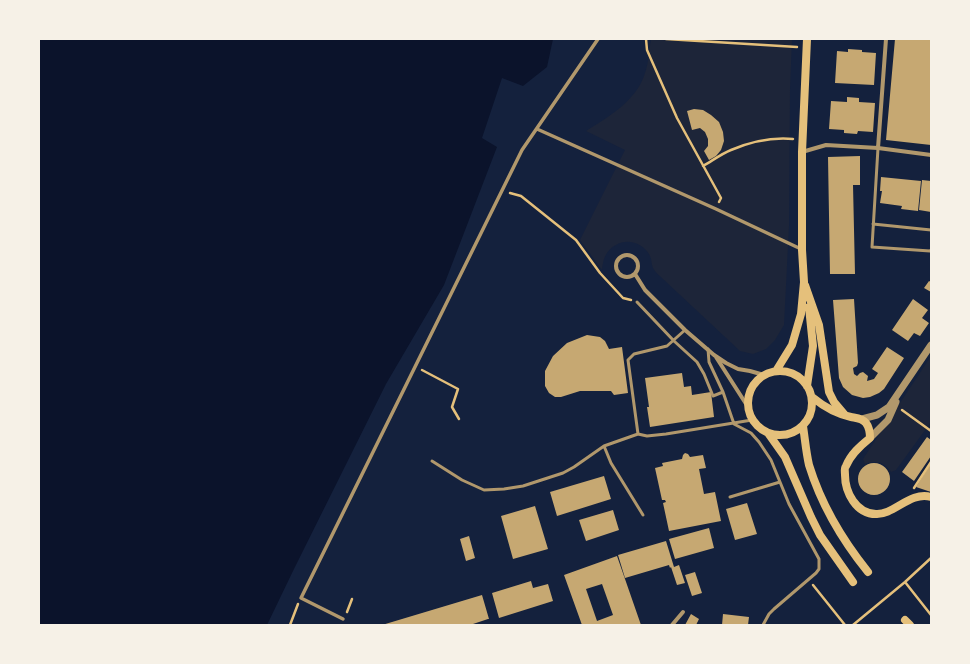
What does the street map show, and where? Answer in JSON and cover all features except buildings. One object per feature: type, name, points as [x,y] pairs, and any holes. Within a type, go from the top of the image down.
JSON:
[{"type":"main road","points":[[807,43],[802,152],[802,250],[804,282],[811,319],[813,346],[807,386]]},
{"type":"main road","points":[[776,371],[788,352],[796,333],[801,314],[804,282]]},
{"type":"main road","points":[[804,282],[820,326],[829,392],[834,402],[846,416]]},
{"type":"main road","points":[[853,582],[820,535],[784,457],[768,434],[752,420],[748,407],[750,392],[753,385],[764,375],[776,371],[785,371],[794,374],[802,379],[812,396],[824,406],[846,416],[862,419],[866,423],[870,430],[870,438],[855,450],[845,467],[845,485],[852,500],[863,511],[876,514],[890,510],[906,500],[931,497]]},
{"type":"main road","points":[[768,434],[787,435],[803,426],[808,420],[811,412],[812,396]]},
{"type":"main road","points":[[803,426],[808,459],[817,487],[836,526],[857,559],[868,572]]},
{"type":"street","points":[[343,620],[301,598],[522,150],[598,39]]},
{"type":"street","points":[[878,148],[886,39]]},
{"type":"street","points":[[537,129],[716,209],[802,250]]},
{"type":"street","points":[[802,152],[826,145],[878,148],[931,155]]},
{"type":"street","points":[[627,255],[634,257],[637,260],[638,267],[635,274],[629,277],[622,276],[620,274],[616,264],[620,258],[627,255]]},
{"type":"street","points":[[635,274],[645,290],[685,330],[714,355],[726,364],[738,369],[750,370],[764,375]]},
{"type":"street","points":[[862,419],[884,411],[889,407],[900,393],[931,345]]},
{"type":"street","points":[[714,355],[748,407]]},
{"type":"street","points":[[870,438],[888,420],[900,393]]},
{"type":"street","points":[[672,625],[683,612]]},
{"type":"lane","points":[[878,148],[872,247],[931,250]]},
{"type":"lane","points":[[873,224],[931,230]]},
{"type":"lane","points":[[637,302],[674,341],[698,362],[713,396],[723,392]]},
{"type":"lane","points":[[638,434],[628,360],[634,354],[667,346],[685,330]]},
{"type":"lane","points":[[708,349],[709,362],[723,392],[734,424],[751,433],[771,460],[794,515],[817,554],[820,564],[816,573],[768,614],[763,625]]},
{"type":"lane","points":[[432,461],[462,480],[484,490],[504,489],[523,486],[563,473],[574,468],[604,446],[638,434],[646,436],[734,424],[752,420]]},
{"type":"lane","points":[[604,446],[611,463],[642,515]]},
{"type":"lane","points":[[730,497],[780,482]]},
{"type":"path","points":[[646,39],[647,50],[677,118],[721,198],[716,209]]},
{"type":"path","points":[[666,39],[807,43]]},
{"type":"path","points":[[703,166],[730,150],[746,145],[767,140],[786,138],[803,139]]},
{"type":"path","points":[[502,191],[521,196],[576,240],[600,273],[623,298],[637,302]]},
{"type":"path","points":[[416,366],[458,389],[452,408],[459,419]]},
{"type":"path","points":[[894,406],[931,431]]},
{"type":"path","points":[[921,497],[913,487],[931,462]]},
{"type":"path","points":[[853,625],[905,582],[931,558]]},
{"type":"path","points":[[905,582],[931,615]]},
{"type":"path","points":[[816,589],[846,625]]},
{"type":"path","points":[[290,625],[301,598]]},
{"type":"shaded area","points":[[39,39],[553,39],[547,67],[523,86],[502,78],[482,138],[497,147],[444,285],[386,384],[267,625],[39,625]]},
{"type":"shaded area","points":[[651,39],[792,39],[789,226],[784,325],[775,340],[766,349],[753,354],[740,351],[659,275],[653,268],[651,258],[640,245],[625,242],[613,247],[606,255],[602,270],[580,240],[625,150],[586,131],[613,114],[629,100],[636,91],[641,83],[646,69]]},
{"type":"shaded area","points":[[931,356],[931,422],[896,470],[891,472],[883,464],[876,462],[865,464],[863,459]]}]
